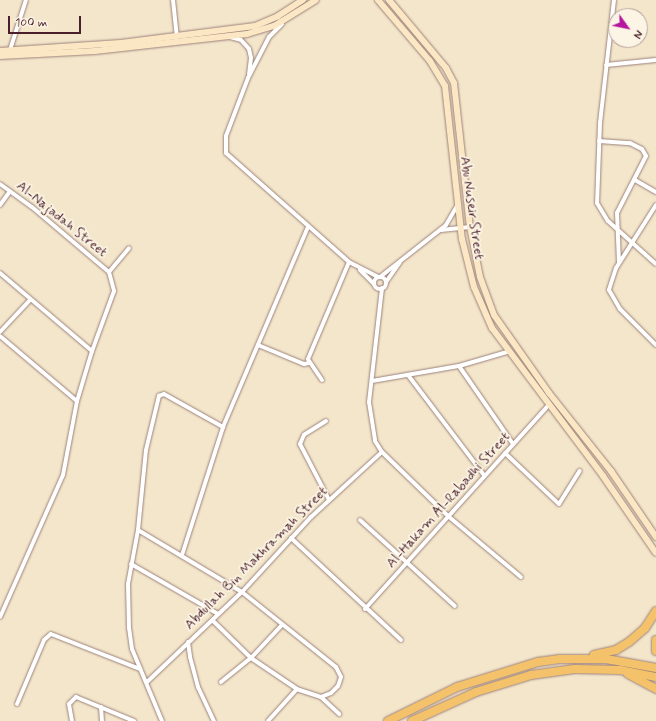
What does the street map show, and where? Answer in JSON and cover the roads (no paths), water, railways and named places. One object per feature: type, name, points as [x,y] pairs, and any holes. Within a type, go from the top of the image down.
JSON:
[{"type":"highway","points":[[388,721],[444,692],[490,675],[538,662],[584,658],[616,650],[629,642],[645,628],[656,611]]},
{"type":"highway","points":[[656,640],[656,651]]},
{"type":"highway","points":[[584,658],[625,661],[656,668]]},
{"type":"highway","points":[[412,721],[476,692],[531,675],[575,669],[620,670],[656,677]]},
{"type":"highway","points":[[620,670],[656,689]]},
{"type":"main road","points":[[0,56],[70,53],[177,40],[263,23],[303,0]]},
{"type":"main road","points":[[0,51],[69,48],[230,36],[264,30],[290,17],[316,0]]},
{"type":"main road","name":"Abu Nuseir Street","points":[[378,0],[430,61],[445,86],[460,229],[480,304],[492,328],[507,352],[603,476],[656,553]]},
{"type":"main road","name":"Abu Nuseir Street","points":[[389,0],[446,68],[454,83],[470,227],[480,277],[492,309],[501,326],[549,393],[611,471],[656,537]]},
{"type":"street","points":[[10,50],[26,0]]},
{"type":"street","points":[[173,0],[177,40]]},
{"type":"street","points":[[614,0],[599,141],[597,203],[602,214],[656,264]]},
{"type":"street","points":[[290,17],[269,37],[248,78],[226,136],[226,153],[308,227],[359,270],[375,286],[380,300]]},
{"type":"street","points":[[230,36],[241,40],[249,49],[251,58],[248,78]]},
{"type":"street","points":[[606,65],[656,60]]},
{"type":"street","points":[[599,141],[626,142],[642,149],[646,156],[645,162],[620,206],[616,228],[619,263]]},
{"type":"street","points":[[635,180],[656,192]]},
{"type":"street","name":"Al-Najadah Street","points":[[0,184],[110,272]]},
{"type":"street","points":[[0,205],[10,191]]},
{"type":"street","points":[[656,205],[619,263],[610,284],[610,295],[620,309],[656,345]]},
{"type":"street","points":[[375,286],[379,277],[400,262],[450,221],[457,206]]},
{"type":"street","points":[[182,555],[223,427],[308,227]]},
{"type":"street","points":[[440,230],[470,227]]},
{"type":"street","points":[[0,617],[63,475],[77,401],[92,351],[114,291],[110,272],[129,248]]},
{"type":"street","points":[[322,380],[309,363],[309,356],[349,262]]},
{"type":"street","points":[[400,262],[382,288],[380,300],[369,402],[371,427],[375,441],[382,452],[448,516],[521,577]]},
{"type":"street","points":[[359,270],[379,277],[386,282]]},
{"type":"street","points":[[0,273],[92,351]]},
{"type":"street","points":[[375,286],[382,288]]},
{"type":"street","points":[[0,332],[30,300]]},
{"type":"street","points":[[0,336],[77,401]]},
{"type":"street","points":[[258,345],[304,364],[309,363]]},
{"type":"street","points":[[372,381],[460,366],[507,352]]},
{"type":"street","points":[[460,366],[513,444]]},
{"type":"street","points":[[408,375],[484,475]]},
{"type":"street","points":[[162,721],[132,649],[127,604],[131,564],[138,530],[146,450],[159,396],[164,394],[223,427]]},
{"type":"street","name":"Al-Hakam Al-Rabadhi Street","points":[[365,609],[484,475],[548,406]]},
{"type":"street","points":[[326,421],[304,435],[300,444],[329,500]]},
{"type":"street","name":"Abdullah Bin Makhramah Street","points":[[147,682],[242,592],[291,538],[329,500],[382,452]]},
{"type":"street","points":[[505,453],[559,504],[580,471]]},
{"type":"street","points":[[360,520],[455,606]]},
{"type":"street","points":[[138,530],[242,592],[340,672],[340,680],[337,689],[321,697]]},
{"type":"street","points":[[291,538],[365,609],[401,640]]},
{"type":"street","points":[[131,564],[218,614]]},
{"type":"street","points":[[212,620],[251,658],[297,689],[321,697],[338,714]]},
{"type":"street","points":[[221,682],[251,658],[282,625]]},
{"type":"street","points":[[17,704],[44,640],[51,634],[140,669]]},
{"type":"street","points":[[188,642],[198,687],[214,721]]},
{"type":"street","points":[[268,721],[297,689]]},
{"type":"street","points":[[72,721],[69,704],[73,698],[81,697],[134,721]]},
{"type":"street","points":[[101,707],[102,721]]}]
